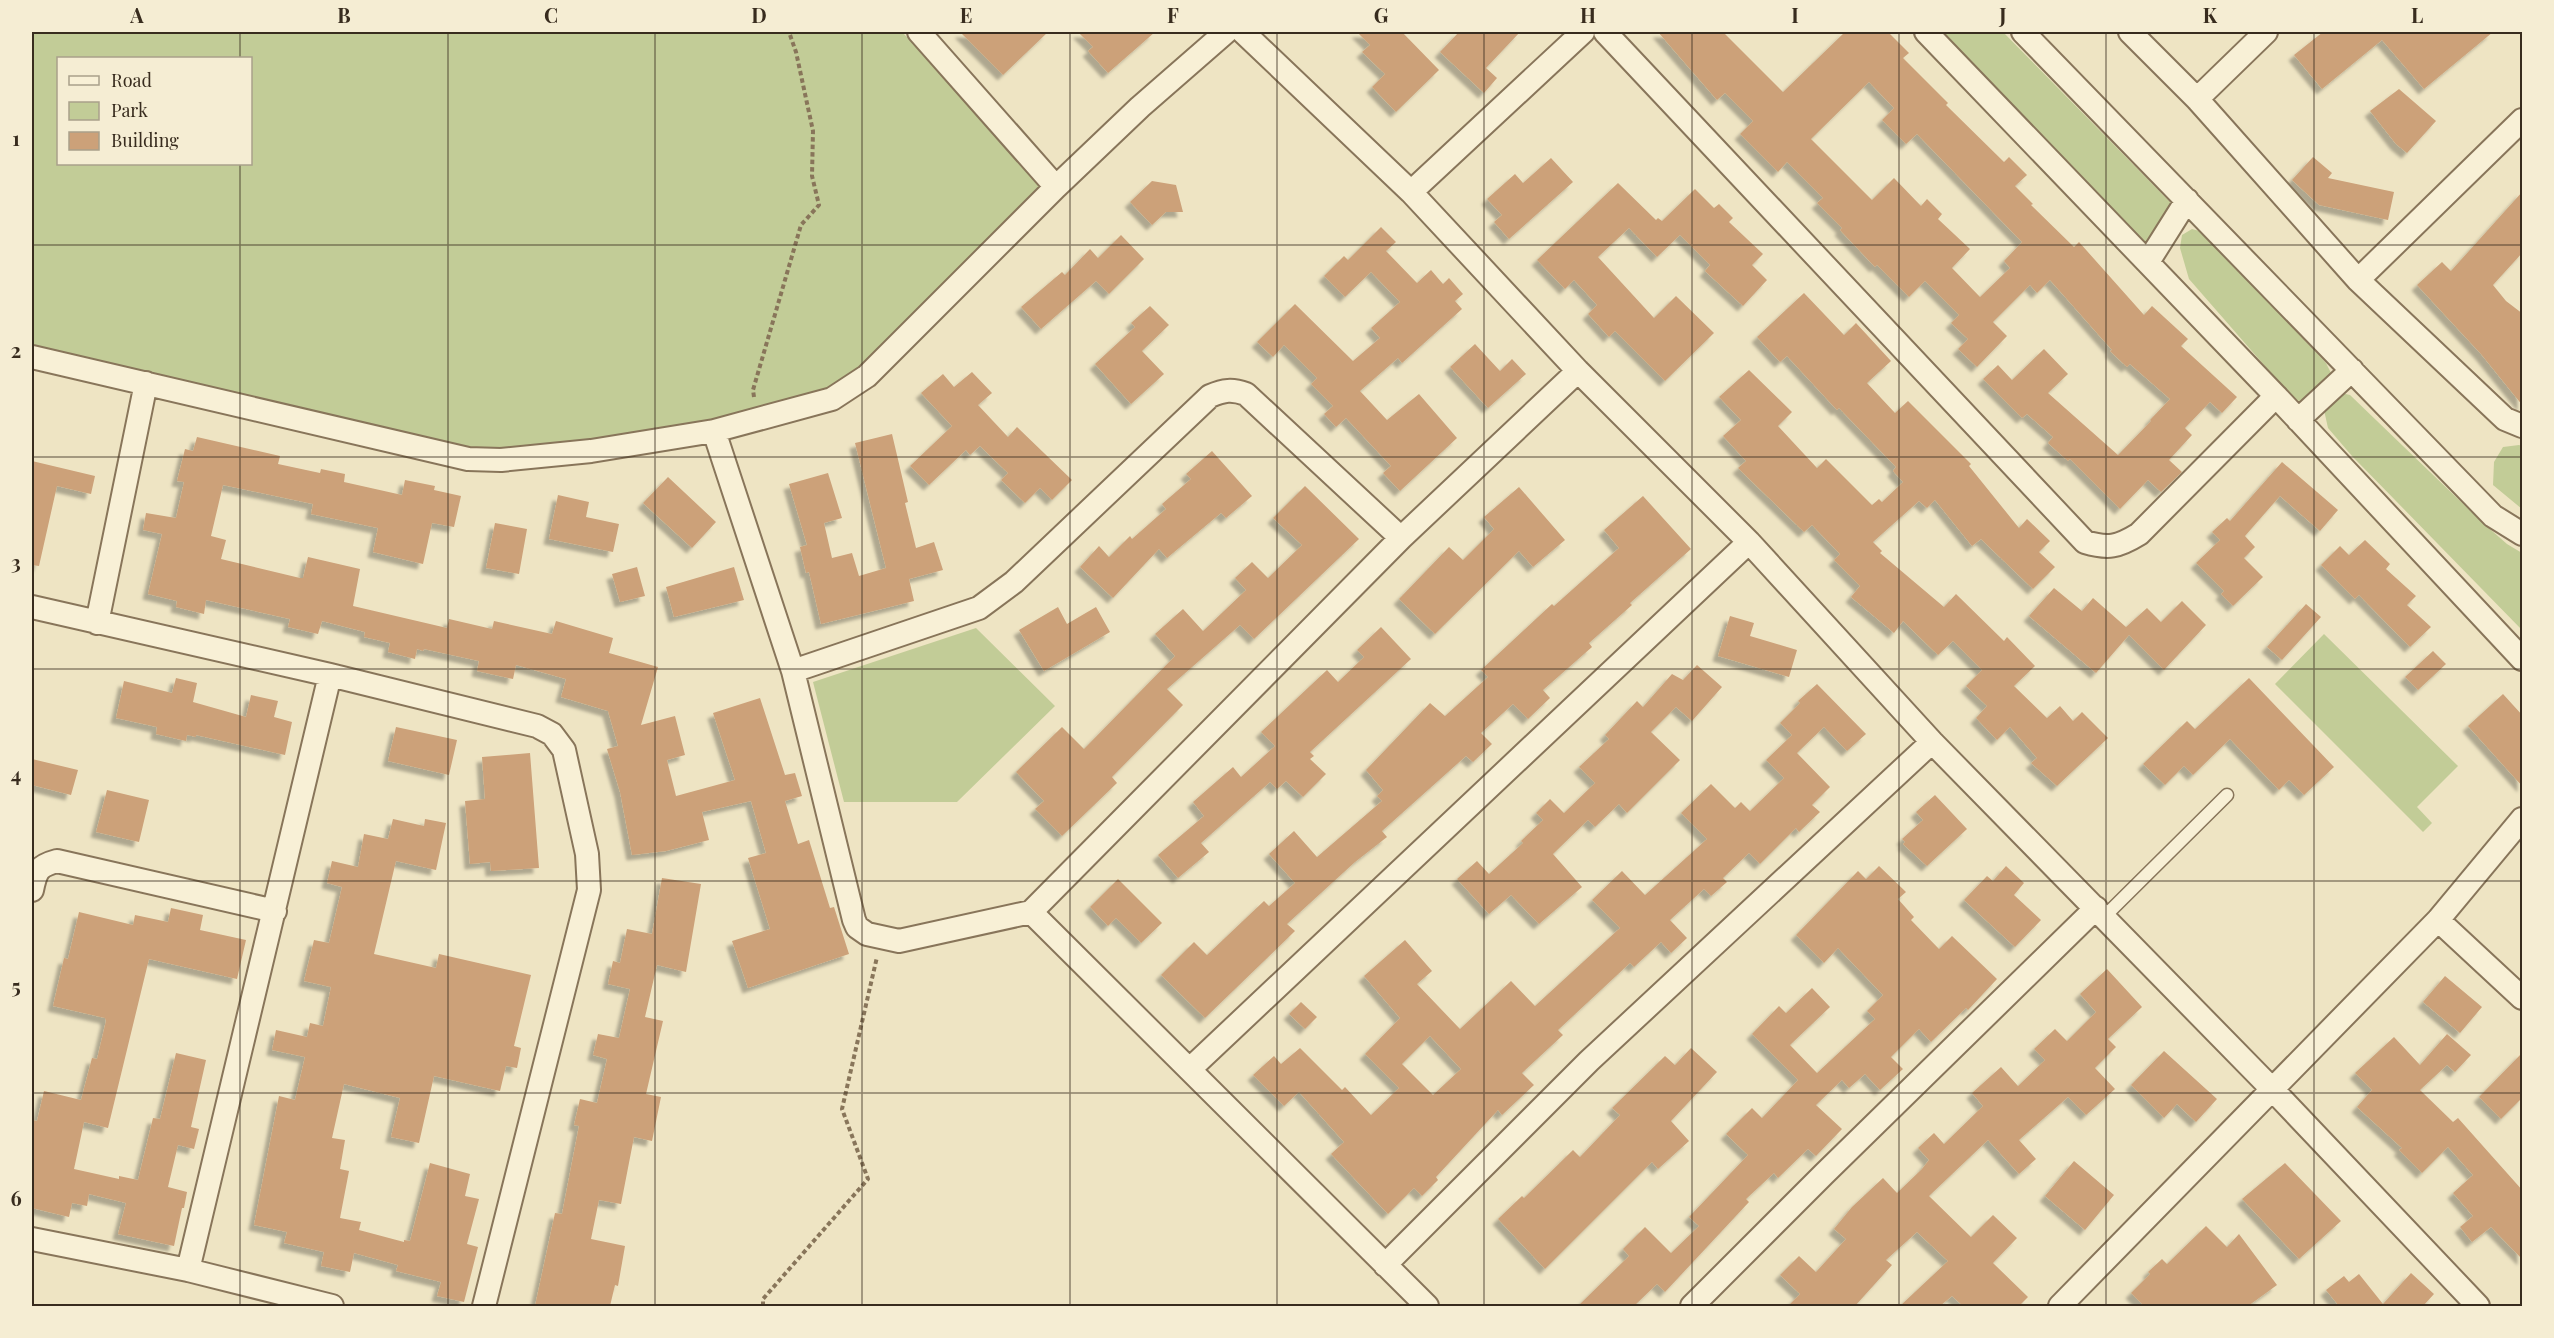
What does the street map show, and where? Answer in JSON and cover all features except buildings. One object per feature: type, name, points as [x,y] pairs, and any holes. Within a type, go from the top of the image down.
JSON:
[{"type":"street","points":[[32,357],[468,459],[501,460],[591,451],[714,431],[832,399],[867,376],[1056,187],[1140,107],[1226,32]]},
{"type":"street","points":[[1243,32],[1411,192],[1578,371],[1749,542],[1932,742],[2101,912],[2478,1306]]},
{"type":"street","points":[[1411,192],[1583,32]]},
{"type":"street","points":[[1605,32],[2085,542],[2104,548],[2124,543],[2139,534],[2276,396]]},
{"type":"street","points":[[1926,32],[2276,396],[2523,659]]},
{"type":"street","points":[[2023,32],[2493,516],[2523,534]]},
{"type":"street","points":[[2130,32],[2197,99],[2358,280],[2505,419],[2523,426]]},
{"type":"street","points":[[2197,99],[2266,32]]},
{"type":"street","points":[[927,34],[1056,187]]},
{"type":"street","points":[[2358,280],[2523,120]]},
{"type":"street","points":[[2148,262],[2187,200]]},
{"type":"street","points":[[2298,420],[2352,370]]},
{"type":"street","points":[[714,431],[793,670],[854,920],[857,927],[867,934],[881,939],[899,941],[1031,912],[1401,538],[1578,371]]},
{"type":"street","points":[[97,623],[146,383]]},
{"type":"street","points":[[793,670],[979,608],[1014,582],[1210,396],[1223,390],[1236,390],[1246,394],[1401,538]]},
{"type":"street","points":[[1190,1069],[1749,542]]},
{"type":"street","points":[[32,607],[330,675],[537,726],[552,734],[564,750],[587,854],[589,890],[484,1306]]},
{"type":"street","points":[[188,1270],[330,675]]},
{"type":"street","points":[[1385,1265],[1589,1061],[1932,742]]},
{"type":"street","points":[[2060,1306],[2438,920],[2523,819]]},
{"type":"street","points":[[32,890],[36,873],[43,865],[57,861],[275,911]]},
{"type":"street","points":[[1031,912],[1426,1306]]},
{"type":"street","points":[[1692,1306],[1824,1174],[2101,912]]},
{"type":"street","points":[[2438,920],[2523,998]]},
{"type":"street","points":[[32,1239],[188,1270],[332,1306]]},
{"type":"lane","points":[[2101,912],[2227,795]]},
{"type":"path","points":[[761,418],[753,390],[801,225],[819,205],[812,176],[813,131],[796,52],[789,32]]},
{"type":"path","points":[[763,1306],[763,1299],[868,1179],[842,1109],[881,939]]},
{"type":"green space","points":[[32,32],[902,32],[1050,186],[865,373],[829,394],[713,426],[469,454],[32,350]]},
{"type":"green space","points":[[1942,32],[2003,32],[2173,205],[2150,247]]},
{"type":"green space","points":[[2192,229],[2203,232],[2326,363],[2331,373],[2330,386],[2299,401],[2291,396],[2189,279],[2180,248],[2182,235]]},
{"type":"green space","points":[[2337,392],[2350,395],[2483,523],[2507,544],[2522,553],[2522,630],[2352,456],[2328,428],[2324,410]]},
{"type":"green space","points":[[2522,446],[2522,509],[2493,485],[2494,462],[2503,447]]},
{"type":"green space","points":[[976,628],[1055,706],[957,802],[844,802],[813,682]]},
{"type":"green space","points":[[2324,634],[2458,766],[2417,807],[2432,823],[2423,832],[2275,684]]}]
